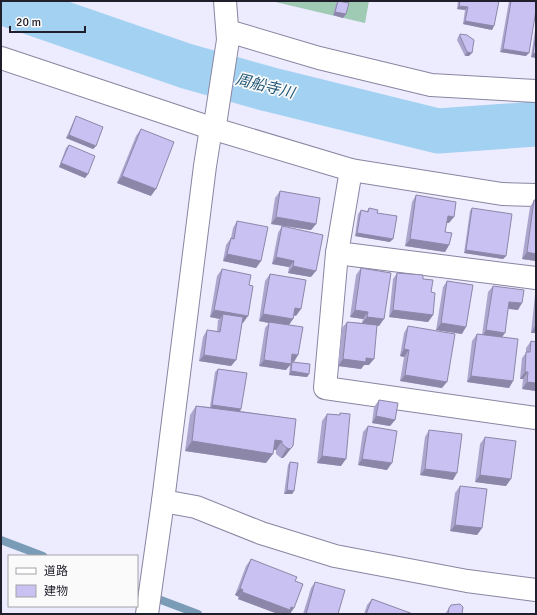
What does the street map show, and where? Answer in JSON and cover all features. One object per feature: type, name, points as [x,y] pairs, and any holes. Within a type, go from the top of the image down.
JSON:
[{"type":"street","points":[[147,614],[163,501],[205,166],[228,35],[225,1]]},
{"type":"street","points":[[228,35],[431,85],[536,91]]},
{"type":"street","points":[[1,58],[213,123],[351,170],[502,194],[536,195]]},
{"type":"street","points":[[351,170],[337,253],[325,388],[536,418]]},
{"type":"street","points":[[337,253],[536,278]]},
{"type":"street","points":[[163,501],[196,507],[261,533],[334,556],[467,581],[536,590]]},
{"type":"green space","points":[[271,1],[369,1],[365,23]]},
{"type":"building","points":[[338,1],[349,3],[346,14],[335,12]]},
{"type":"building","points":[[460,1],[499,1],[494,26],[465,21],[468,7],[459,6]]},
{"type":"building","points":[[511,1],[536,1],[536,10],[529,53],[503,49]]},
{"type":"building","points":[[460,34],[467,35],[474,40],[472,53],[467,52]]},
{"type":"building","points":[[536,35],[536,54],[533,53]]},
{"type":"building","points":[[76,116],[103,127],[96,146],[69,135]]},
{"type":"building","points":[[141,129],[174,142],[156,189],[122,176]]},
{"type":"building","points":[[69,145],[95,156],[88,174],[61,163]]},
{"type":"building","points":[[280,191],[320,198],[316,224],[276,217]]},
{"type":"building","points":[[416,195],[456,202],[454,217],[448,216],[445,232],[452,233],[449,245],[410,239]]},
{"type":"building","points":[[534,200],[536,200],[536,254],[527,252]]},
{"type":"building","points":[[369,208],[378,210],[377,213],[397,216],[393,239],[357,233],[361,210],[368,212]]},
{"type":"building","points":[[472,208],[512,214],[506,256],[466,250]]},
{"type":"building","points":[[237,221],[268,227],[261,261],[227,254],[231,238],[234,239]]},
{"type":"building","points":[[282,226],[323,235],[316,271],[293,266],[294,261],[276,257]]},
{"type":"building","points":[[361,268],[391,273],[384,319],[367,317],[368,312],[355,310]]},
{"type":"building","points":[[222,269],[251,275],[249,285],[253,286],[248,316],[214,310]]},
{"type":"building","points":[[397,273],[423,275],[423,279],[433,280],[431,292],[435,293],[433,315],[393,310]]},
{"type":"building","points":[[270,274],[306,280],[301,309],[295,308],[293,319],[263,314]]},
{"type":"building","points":[[447,281],[473,285],[466,327],[441,323]]},
{"type":"building","points":[[493,286],[524,290],[522,303],[509,302],[505,333],[486,330]]},
{"type":"building","points":[[223,314],[243,317],[236,360],[204,355],[207,330],[220,332]]},
{"type":"building","points":[[269,322],[303,327],[298,355],[292,354],[291,364],[264,360]]},
{"type":"building","points":[[347,322],[377,325],[374,359],[366,358],[366,362],[343,359]]},
{"type":"building","points":[[408,326],[455,334],[447,382],[405,375],[409,350],[404,349]]},
{"type":"building","points":[[477,334],[518,339],[513,381],[471,376]]},
{"type":"building","points":[[531,341],[536,342],[536,383],[527,382],[528,372],[525,372],[526,352],[530,352]]},
{"type":"building","points":[[292,362],[310,364],[309,374],[291,371]]},
{"type":"building","points":[[218,369],[247,373],[241,409],[212,405]]},
{"type":"building","points":[[379,400],[398,403],[395,420],[376,416]]},
{"type":"building","points":[[196,406],[296,419],[293,446],[290,449],[287,448],[282,444],[282,441],[275,440],[273,454],[192,441]]},
{"type":"building","points":[[340,413],[350,414],[346,459],[322,456],[327,414],[340,415]]},
{"type":"building","points":[[368,426],[397,431],[392,463],[362,459]]},
{"type":"building","points":[[429,430],[462,434],[457,473],[425,469]]},
{"type":"building","points":[[485,437],[516,441],[511,479],[480,475]]},
{"type":"building","points":[[290,462],[298,463],[294,491],[287,490]]},
{"type":"building","points":[[460,486],[487,489],[482,528],[455,525]]},
{"type":"building","points":[[251,559],[297,577],[295,581],[303,584],[294,608],[291,607],[290,610],[242,592],[243,590],[240,588]]},
{"type":"building","points":[[315,582],[345,590],[338,614],[306,614]]},
{"type":"building","points":[[372,599],[413,614],[366,614]]},
{"type":"building","points":[[460,604],[463,607],[462,614],[448,614],[451,605]]},
{"type":"waterway","name":"周船寺川","points":[[1,2],[186,66],[268,89],[438,131],[536,124]]},
{"type":"waterway","points":[[1,540],[40,555]]},
{"type":"waterway","points":[[138,591],[198,614]]}]
